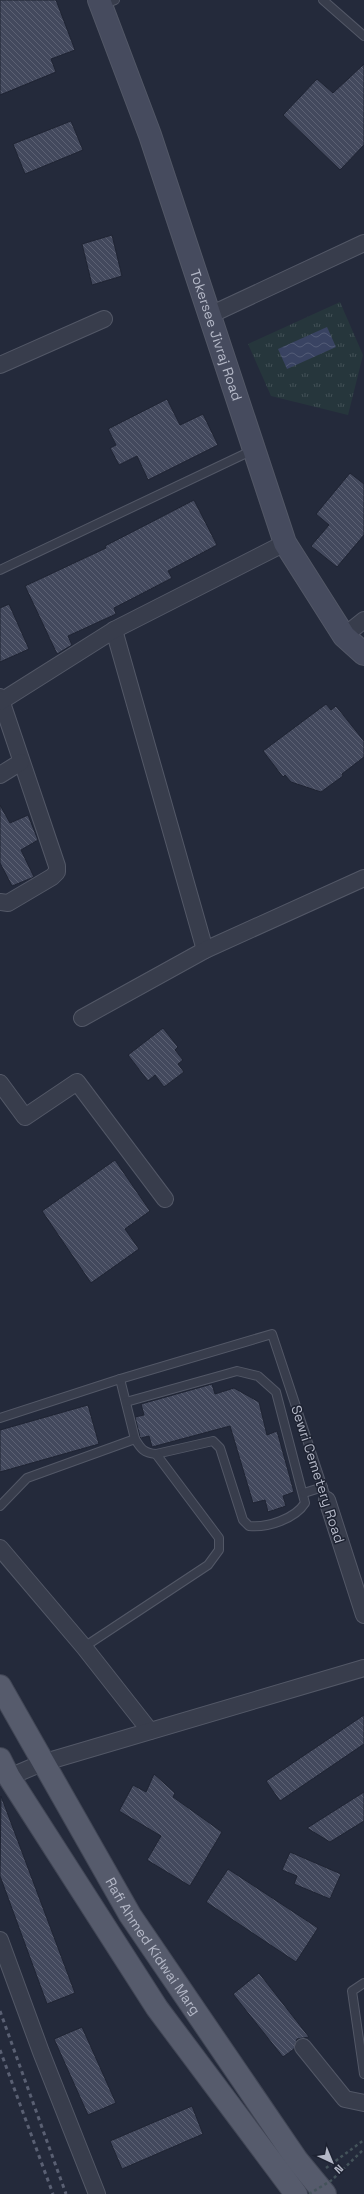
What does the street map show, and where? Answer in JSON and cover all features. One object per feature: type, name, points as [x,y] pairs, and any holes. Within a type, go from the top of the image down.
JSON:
[{"type":"main road","name":"Rafi Ahmed Kidwai Marg","points":[[2,1700],[42,1763],[130,1915],[297,2160],[319,2187]]},
{"type":"main road","points":[[5,1768],[157,2008],[296,2194]]},
{"type":"street","name":"Tokersee Jivraj Road","points":[[105,2],[285,543],[344,636],[364,654]]},
{"type":"street","points":[[210,315],[364,243]]},
{"type":"street","points":[[0,365],[104,319]]},
{"type":"street","points":[[0,902],[8,903],[52,877],[57,872],[57,866],[1,700],[114,630],[285,543]]},
{"type":"street","points":[[344,636],[364,620]]},
{"type":"street","points":[[114,630],[205,950]]},
{"type":"street","points":[[0,775],[21,762]]},
{"type":"street","points":[[82,1018],[205,950],[364,878]]},
{"type":"street","points":[[0,1083],[25,1117],[77,1082],[165,1199]]},
{"type":"street","name":"Sewri Cemetery Road","points":[[325,1493],[364,1615]]},
{"type":"street","points":[[0,1548],[84,1647],[150,1731]]},
{"type":"street","points":[[5,1768],[42,1763],[364,1668]]},
{"type":"street","points":[[0,1940],[41,2052],[97,2194]]},
{"type":"street","points":[[303,2047],[345,2099],[364,2103]]},
{"type":"lane","points":[[323,0],[363,32]]},
{"type":"lane","points":[[0,570],[254,450]]},
{"type":"lane","name":"Sewri Cemetery Road","points":[[120,1379],[272,1334],[325,1493]]},
{"type":"lane","points":[[0,1418],[120,1379],[135,1439],[141,1449],[147,1454],[156,1454],[213,1441],[220,1448],[243,1520],[249,1526],[257,1527],[294,1515],[305,1503],[304,1493],[276,1392],[258,1376],[237,1371],[126,1402]]},
{"type":"lane","points":[[0,1506],[26,1478],[135,1439]]},
{"type":"lane","points":[[84,1647],[208,1565],[219,1550],[219,1538],[156,1454]]},
{"type":"lane","points":[[304,1493],[325,1493]]},
{"type":"lane","points":[[364,1983],[352,1990],[364,2074]]},
{"type":"path","points":[[319,2187],[364,2140]]},
{"type":"path","points":[[319,2187],[364,2149]]},
{"type":"green space","points":[[340,302],[363,355],[348,415],[271,396],[248,344]]},
{"type":"water","points":[[327,327],[336,347],[287,369],[278,349]]},
{"type":"building","points":[[0,0],[56,0],[75,50],[51,59],[56,72],[0,95]]},
{"type":"building","points":[[364,64],[364,145],[340,170],[283,115],[317,79],[333,93]]},
{"type":"building","points":[[71,121],[83,150],[25,174],[13,144]]},
{"type":"building","points":[[112,235],[122,276],[92,285],[82,244]]},
{"type":"building","points":[[167,399],[180,425],[203,414],[218,445],[148,480],[137,456],[119,465],[110,448],[116,445],[108,429]]},
{"type":"building","points":[[350,473],[364,484],[364,535],[337,567],[311,546],[329,525],[316,514]]},
{"type":"building","points":[[194,500],[217,545],[168,571],[172,578],[114,608],[116,614],[68,636],[72,645],[57,654],[25,586],[106,548],[105,546]]},
{"type":"building","points":[[9,604],[29,649],[0,662],[0,608]]},
{"type":"building","points":[[326,704],[331,710],[336,706],[364,741],[364,757],[342,774],[343,776],[321,792],[291,782],[285,775],[283,777],[263,751]]},
{"type":"building","points":[[0,805],[10,823],[28,815],[38,840],[21,850],[34,877],[12,886],[0,863]]},
{"type":"building","points":[[163,1028],[178,1047],[175,1050],[183,1060],[178,1064],[184,1072],[164,1087],[155,1075],[148,1081],[128,1055]]},
{"type":"building","points":[[115,1160],[150,1211],[125,1229],[139,1249],[91,1283],[42,1211]]},
{"type":"building","points":[[212,1384],[215,1394],[234,1388],[259,1402],[267,1435],[277,1431],[294,1492],[283,1496],[286,1506],[268,1512],[265,1500],[253,1503],[230,1426],[152,1447],[149,1436],[140,1437],[135,1417],[144,1415],[141,1404]]},
{"type":"building","points":[[88,1405],[99,1444],[0,1472],[0,1430]]},
{"type":"building","points":[[364,1715],[364,1744],[280,1801],[266,1781]]},
{"type":"building","points":[[154,1774],[175,1793],[173,1797],[222,1832],[190,1886],[147,1860],[161,1836],[119,1811],[133,1785],[146,1792]]},
{"type":"building","points":[[364,1792],[364,1821],[330,1842],[307,1828]]},
{"type":"building","points":[[1,1796],[75,1993],[47,2004],[0,1876]]},
{"type":"building","points":[[290,1852],[341,1874],[330,1899],[294,1884],[297,1876],[282,1870]]},
{"type":"building","points":[[228,1869],[318,1928],[296,1962],[206,1902]]},
{"type":"building","points":[[259,1973],[309,2037],[297,2039],[294,2049],[283,2057],[233,1994]]},
{"type":"building","points":[[82,2027],[116,2103],[88,2115],[54,2039]]},
{"type":"building","points":[[192,2106],[203,2134],[122,2169],[110,2141]]},
{"type":"railway","points":[[0,2011],[66,2194]]},
{"type":"railway","points":[[0,2050],[53,2194]]}]
